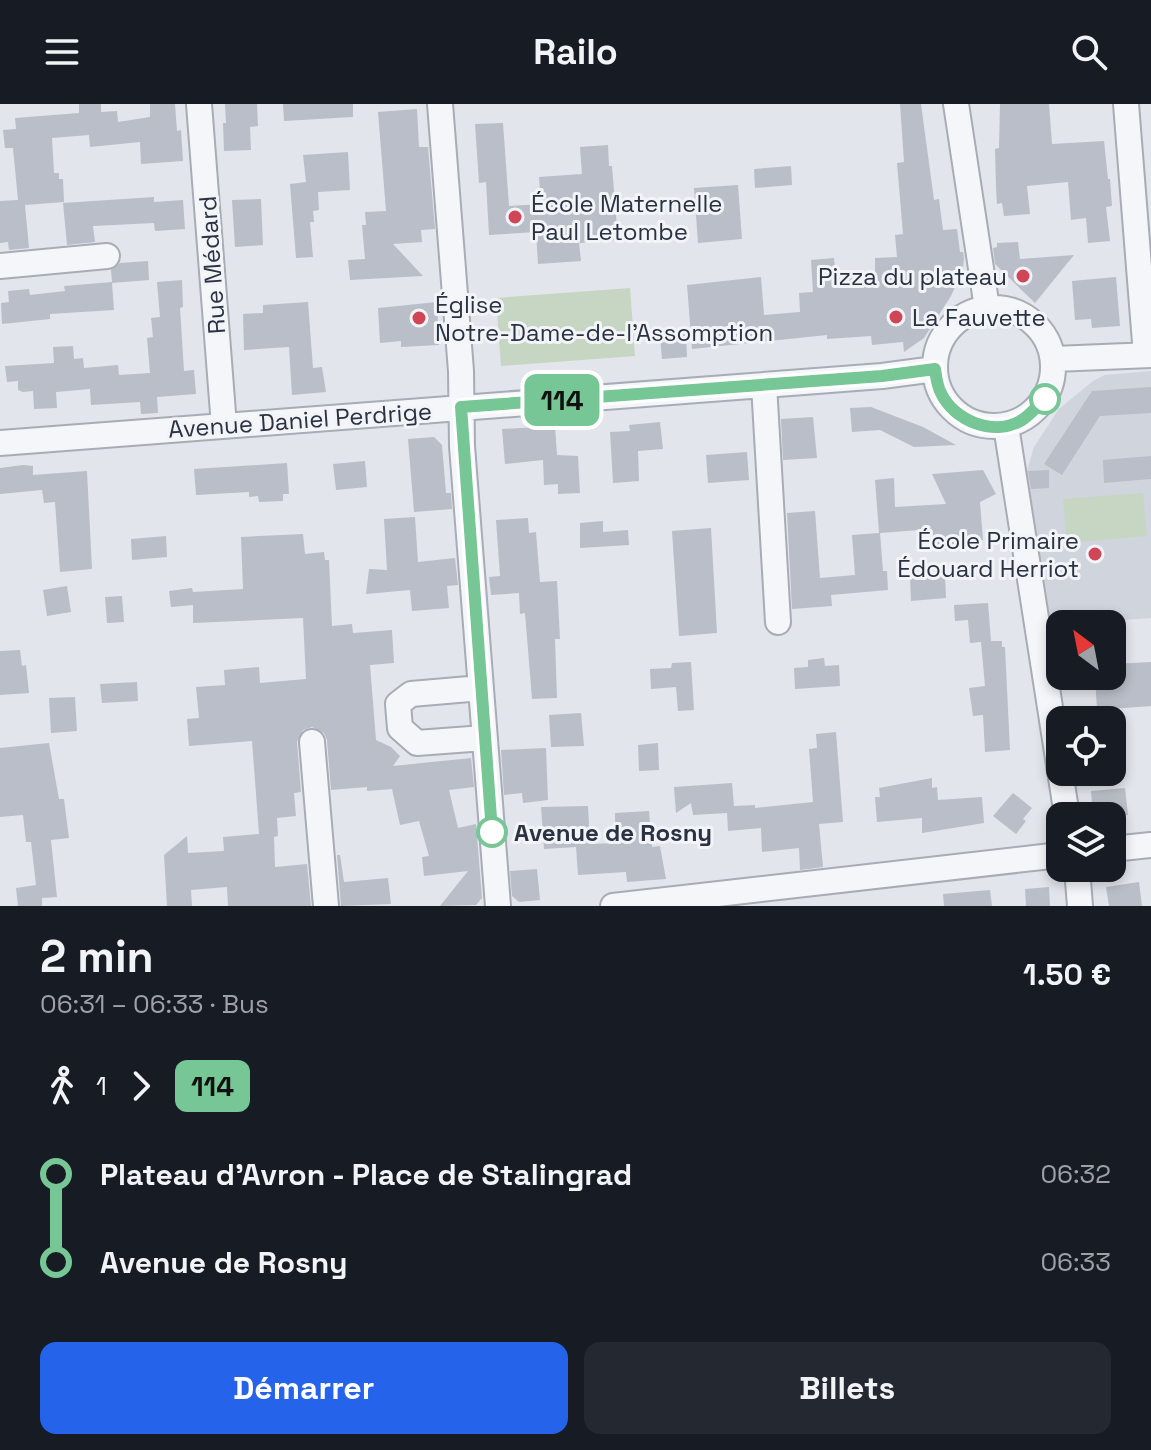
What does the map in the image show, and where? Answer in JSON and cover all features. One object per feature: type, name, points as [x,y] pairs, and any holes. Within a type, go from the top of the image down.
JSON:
[{"type":"street","name":"Rue Médard","points":[[199,104],[224,426]]},
{"type":"street","points":[[440,104],[498,906]]},
{"type":"street","points":[[956,104],[987,308]]},
{"type":"street","points":[[1054,359],[1148,355],[1126,104]]},
{"type":"street","points":[[0,266],[107,256]]},
{"type":"street","points":[[987,308],[1006,308],[1024,315],[1044,334],[1054,359],[1053,380],[1045,399],[1022,420],[1006,426],[976,424],[964,418],[940,392],[935,369],[938,347],[949,328],[966,314],[987,308]]},
{"type":"street","name":"Avenue Daniel Perdrige","points":[[0,443],[882,376],[935,369]]},
{"type":"street","points":[[764,385],[778,622]]},
{"type":"street","points":[[1006,426],[1065,802]]},
{"type":"street","points":[[481,688],[411,694],[398,704],[400,728],[417,743],[484,738]]},
{"type":"street","points":[[312,742],[326,906]]},
{"type":"street","points":[[1126,848],[1151,845]]},
{"type":"street","points":[[613,906],[1046,857]]},
{"type":"street","points":[[1078,882],[1080,906]]},
{"type":"shaded area","name":"École Primaire Édouard Herriot","points":[[1151,371],[1151,618],[1126,620],[1126,610],[1048,610],[1027,471],[1034,447],[1059,409],[1105,375]]},
{"type":"green space","points":[[630,288],[635,356],[501,366],[496,298]]},
{"type":"green space","points":[[1143,493],[1147,536],[1067,543],[1063,499]]},
{"type":"building","points":[[79,104],[101,104],[101,112],[117,111],[118,122],[150,117],[150,104],[175,104],[183,161],[141,164],[140,142],[90,147],[89,135],[52,138],[54,173],[59,173],[59,179],[63,179],[64,202],[25,205],[29,248],[9,250],[8,242],[0,243],[0,201],[18,200],[13,148],[5,148],[3,130],[16,129],[15,118],[79,113]]},
{"type":"building","points":[[225,104],[257,104],[258,126],[250,127],[251,150],[224,151]]},
{"type":"building","points":[[283,104],[353,104],[353,117],[284,121]]},
{"type":"building","points":[[900,104],[921,104],[934,200],[939,199],[943,230],[957,229],[960,252],[963,252],[964,258],[963,270],[951,296],[924,338],[904,352],[903,342],[872,345],[871,336],[827,339],[827,335],[692,349],[687,285],[761,277],[764,315],[800,312],[799,293],[813,292],[811,260],[834,258],[836,277],[875,272],[875,258],[897,257],[895,235],[903,234],[897,163],[904,162]]},
{"type":"building","points":[[1000,104],[1049,104],[1052,144],[1104,141],[1112,206],[1106,207],[1110,241],[1088,243],[1086,218],[1071,220],[1068,182],[1027,186],[1030,214],[1004,216],[1002,203],[997,204],[996,188],[995,149],[999,148]]},
{"type":"building","points":[[417,109],[419,147],[428,147],[435,229],[421,230],[422,242],[393,244],[423,276],[350,280],[348,260],[365,259],[362,225],[366,225],[365,212],[386,211],[378,112]]},
{"type":"building","points":[[503,123],[509,206],[541,204],[539,177],[582,174],[580,147],[608,145],[618,240],[579,243],[581,261],[538,264],[536,232],[489,235],[486,182],[479,183],[475,124]]},
{"type":"building","points":[[348,152],[350,190],[318,192],[319,210],[313,211],[314,222],[310,222],[313,257],[296,258],[290,184],[306,182],[303,155]]},
{"type":"building","points":[[791,166],[792,185],[755,188],[754,169]]},
{"type":"building","points":[[738,185],[742,239],[698,243],[694,188]]},
{"type":"building","points":[[154,197],[154,202],[183,200],[185,229],[155,231],[154,223],[93,226],[95,242],[67,245],[63,203]]},
{"type":"building","points":[[261,199],[263,245],[235,247],[232,200]]},
{"type":"building","points":[[1018,242],[1020,259],[1074,255],[1035,303],[995,264],[993,248],[997,247],[997,243]]},
{"type":"building","points":[[148,261],[149,280],[112,283],[114,310],[50,314],[50,319],[2,324],[1,303],[9,302],[8,291],[29,289],[30,295],[65,291],[64,286],[112,282],[111,270],[120,263]]},
{"type":"building","points":[[1116,277],[1120,326],[1092,328],[1091,319],[1075,320],[1072,281]]},
{"type":"building","points":[[182,280],[183,307],[180,308],[184,371],[194,370],[196,394],[157,397],[158,413],[141,414],[140,402],[91,405],[90,389],[56,392],[57,408],[34,409],[33,391],[18,390],[18,381],[7,382],[5,366],[54,363],[53,347],[73,346],[74,359],[83,358],[84,368],[118,365],[119,375],[150,373],[147,338],[153,337],[151,318],[160,317],[157,282]]},
{"type":"building","points":[[308,302],[313,368],[322,367],[326,392],[292,395],[289,347],[244,350],[243,314],[263,313],[263,305]]},
{"type":"building","points":[[437,302],[439,345],[401,347],[401,341],[380,343],[378,308]]},
{"type":"building","points":[[686,334],[687,357],[662,359],[660,336]]},
{"type":"building","points":[[1151,387],[1151,413],[1100,416],[1062,475],[1044,464],[1092,391]]},
{"type":"building","points":[[871,407],[923,427],[956,445],[914,447],[880,430],[852,432],[850,408]]},
{"type":"building","points":[[813,417],[817,458],[783,460],[781,419]]},
{"type":"building","points":[[660,422],[663,449],[638,451],[639,481],[613,483],[610,432],[630,431],[629,425]]},
{"type":"building","points":[[555,426],[557,455],[578,456],[580,493],[558,494],[558,484],[544,485],[543,460],[505,464],[502,429]]},
{"type":"building","points":[[434,437],[442,445],[446,493],[451,493],[452,509],[414,512],[408,439]]},
{"type":"building","points":[[747,452],[749,480],[708,483],[706,455]]},
{"type":"building","points":[[1151,456],[1151,479],[1104,483],[1103,460]]},
{"type":"building","points":[[365,461],[367,487],[336,490],[333,464]]},
{"type":"building","points":[[287,463],[289,494],[283,494],[283,501],[259,502],[258,496],[249,497],[249,492],[196,495],[194,469]]},
{"type":"building","points":[[33,466],[33,475],[87,471],[92,569],[60,572],[55,502],[44,503],[42,490],[0,494],[0,468]]},
{"type":"building","points":[[983,470],[996,494],[980,502],[983,540],[972,541],[972,546],[934,551],[932,529],[880,533],[888,590],[831,595],[832,606],[792,609],[787,513],[815,511],[820,578],[855,575],[852,535],[879,533],[875,480],[894,478],[895,507],[946,504],[932,474]]},
{"type":"building","points":[[1049,470],[1049,488],[1031,489],[1028,471]]},
{"type":"building","points":[[415,517],[418,562],[455,558],[458,585],[447,586],[449,608],[412,611],[410,590],[366,594],[369,569],[387,570],[384,519]]},
{"type":"building","points":[[528,518],[529,533],[536,532],[540,582],[557,581],[560,639],[555,639],[557,698],[532,699],[525,613],[520,614],[519,593],[491,595],[489,577],[500,576],[496,520]]},
{"type":"building","points":[[603,521],[603,532],[628,530],[629,545],[580,548],[580,523]]},
{"type":"building","points":[[711,528],[717,633],[679,636],[672,531]]},
{"type":"building","points":[[303,534],[305,554],[324,552],[325,560],[329,560],[332,626],[352,624],[353,633],[392,630],[394,663],[370,665],[376,740],[391,747],[400,756],[393,766],[471,758],[474,787],[449,790],[458,828],[476,824],[482,898],[476,905],[440,906],[468,871],[424,876],[422,857],[429,856],[419,821],[400,825],[392,789],[367,791],[367,787],[331,790],[327,740],[324,733],[312,727],[303,730],[297,742],[301,792],[294,793],[296,816],[277,818],[278,836],[274,837],[275,867],[307,864],[311,906],[228,906],[227,887],[191,890],[192,906],[167,906],[164,855],[187,836],[188,853],[224,851],[223,837],[259,834],[252,741],[189,746],[187,719],[199,718],[196,687],[225,685],[224,670],[259,667],[260,683],[306,679],[303,618],[193,623],[193,605],[171,607],[169,591],[243,589],[241,537]]},
{"type":"building","points":[[166,536],[167,557],[132,560],[131,539]]},
{"type":"building","points":[[945,574],[946,598],[911,601],[910,577]]},
{"type":"building","points":[[67,586],[71,612],[47,616],[43,590]]},
{"type":"building","points":[[122,596],[124,622],[107,623],[105,597]]},
{"type":"building","points":[[988,603],[991,641],[1002,641],[1002,647],[1005,647],[1010,750],[985,752],[983,715],[973,716],[969,688],[985,686],[981,642],[970,643],[968,620],[955,621],[954,605]]},
{"type":"building","points":[[20,650],[22,666],[26,665],[29,693],[0,695],[0,651]]},
{"type":"building","points":[[824,658],[825,666],[839,665],[840,686],[795,689],[794,668],[808,667],[808,660]]},
{"type":"building","points":[[691,662],[694,710],[678,711],[676,687],[651,689],[650,669],[671,668],[672,663]]},
{"type":"building","points":[[1151,662],[1151,706],[1097,706],[1096,690],[1126,690],[1126,663]]},
{"type":"building","points":[[137,682],[138,701],[102,703],[100,684]]},
{"type":"building","points":[[75,697],[77,731],[51,733],[49,698]]},
{"type":"building","points":[[581,713],[584,746],[551,747],[549,715]]},
{"type":"building","points":[[836,732],[843,822],[819,824],[823,867],[800,870],[799,848],[762,852],[761,828],[728,831],[727,813],[693,815],[691,803],[676,813],[674,787],[732,783],[734,806],[755,805],[755,808],[813,802],[809,749],[817,748],[816,734]]},
{"type":"building","points":[[49,743],[59,799],[64,799],[69,838],[51,840],[57,897],[42,898],[42,906],[18,906],[16,888],[36,885],[31,842],[26,842],[23,815],[0,817],[0,748]]},
{"type":"building","points":[[658,743],[659,770],[639,771],[638,745]]},
{"type":"building","points":[[546,748],[548,800],[523,803],[522,793],[504,795],[501,750]]},
{"type":"building","points":[[932,778],[932,788],[937,787],[938,800],[982,797],[984,823],[922,833],[922,818],[877,822],[875,797],[880,797],[879,788]]},
{"type":"building","points":[[1125,788],[1128,815],[1126,802],[1092,802],[1091,791]]},
{"type":"building","points":[[1013,793],[1032,808],[1016,834],[993,816]]},
{"type":"building","points":[[588,806],[590,844],[615,843],[615,813],[649,811],[652,847],[660,846],[666,879],[627,882],[626,872],[578,875],[576,847],[544,849],[541,807]]},
{"type":"building","points":[[337,855],[340,855],[344,882],[388,878],[391,904],[341,906]]},
{"type":"building","points":[[537,869],[540,900],[519,902],[512,896],[510,871]]},
{"type":"building","points":[[1139,882],[1142,906],[1109,906],[1106,887]]},
{"type":"building","points":[[1049,887],[1050,906],[1026,906],[1025,889]]},
{"type":"building","points":[[990,890],[992,906],[944,906],[943,894]]},
{"type":"bus line","name":"114","points":[[492,832],[461,407],[882,376],[935,369],[940,392],[950,406],[976,424],[1006,426],[1022,420],[1045,399]]},
{"type":"place","name":"École Maternelle Paul Letombe","points":[[515,217]]},
{"type":"place","name":"Pizza du plateau","points":[[1023,276]]},
{"type":"place","name":"La Fauvette","points":[[896,317]]},
{"type":"place","name":"Église Notre-Dame-de-l'Assomption","points":[[419,318]]},
{"type":"place","name":"École Primaire Édouard Herriot","points":[[1095,554]]},
{"type":"place","name":"Avenue de Rosny","points":[[492,832]]}]
